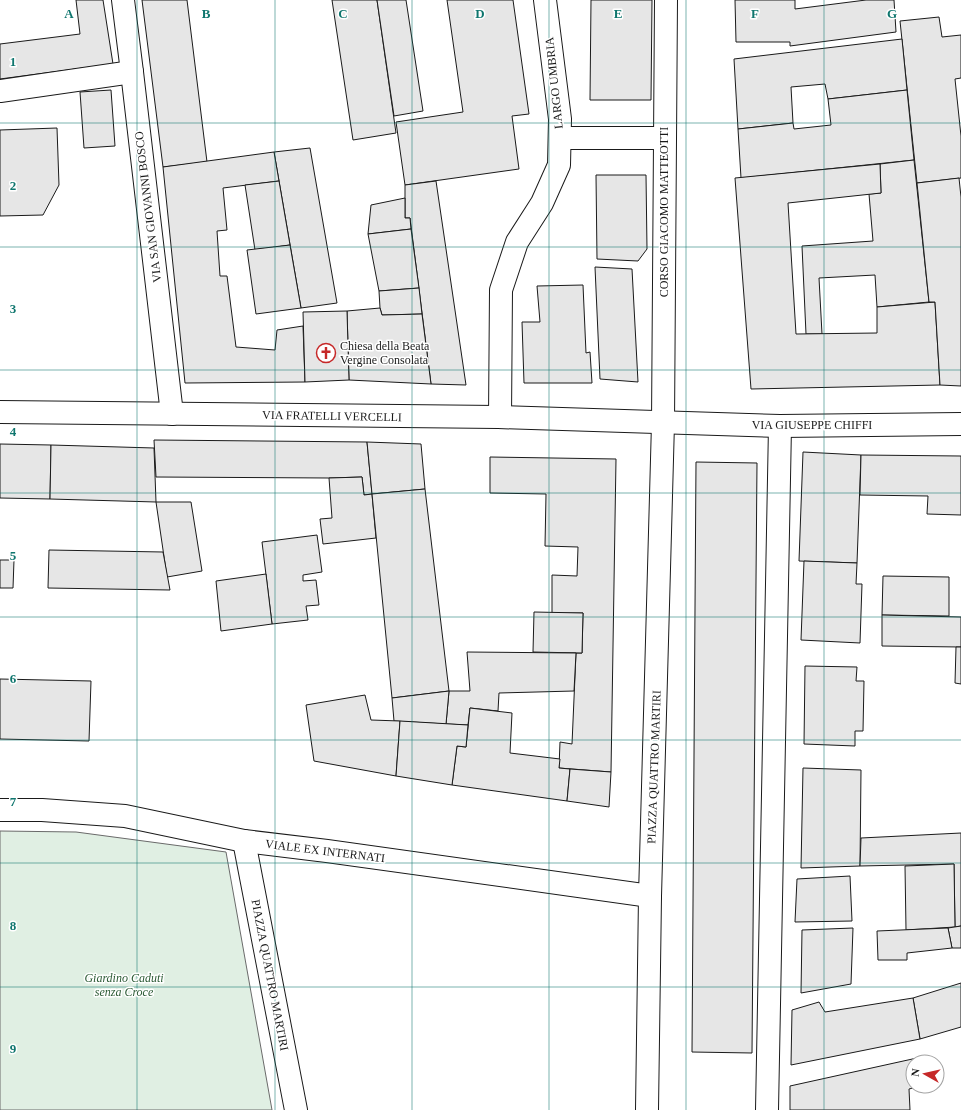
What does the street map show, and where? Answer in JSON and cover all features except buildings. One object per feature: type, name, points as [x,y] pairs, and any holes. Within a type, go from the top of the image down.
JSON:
[{"type":"street","name":"VIA SAN GIOVANNI BOSCO","points":[[123,0],[172,414]]},
{"type":"street","name":"LARGO UMBRIA","points":[[500,417],[501,290],[517,242],[542,203],[559,165],[560,120],[545,0]]},
{"type":"street","name":"CORSO GIACOMO MATTEOTTI","points":[[663,423],[666,0]]},
{"type":"street","points":[[0,91],[132,72]]},
{"type":"street","points":[[560,138],[664,138]]},
{"type":"street","name":"VIA FRATELLI VERCELLI","points":[[0,412],[500,417],[663,423]]},
{"type":"street","name":"VIA GIUSEPPE CHIFFI","points":[[663,423],[780,426],[961,424]]},
{"type":"street","name":"PIAZZA QUATTRO MARTIRI","points":[[647,1110],[650,896],[663,423]]},
{"type":"street","points":[[767,1110],[780,426]]},
{"type":"street","name":"VIALE EX INTERNATI","points":[[0,810],[42,810],[125,816],[244,841],[327,851],[650,896]]},
{"type":"street","name":"PIAZZA QUATTRO MARTIRI","points":[[244,841],[296,1110]]},
{"type":"green space","name":"Giardino Caduti senza Croce","points":[[0,831],[76,832],[226,852],[272,1110],[0,1110]]},
{"type":"place","name":"Chiesa della Beata Vergine Consolata","points":[[326,353]]}]
